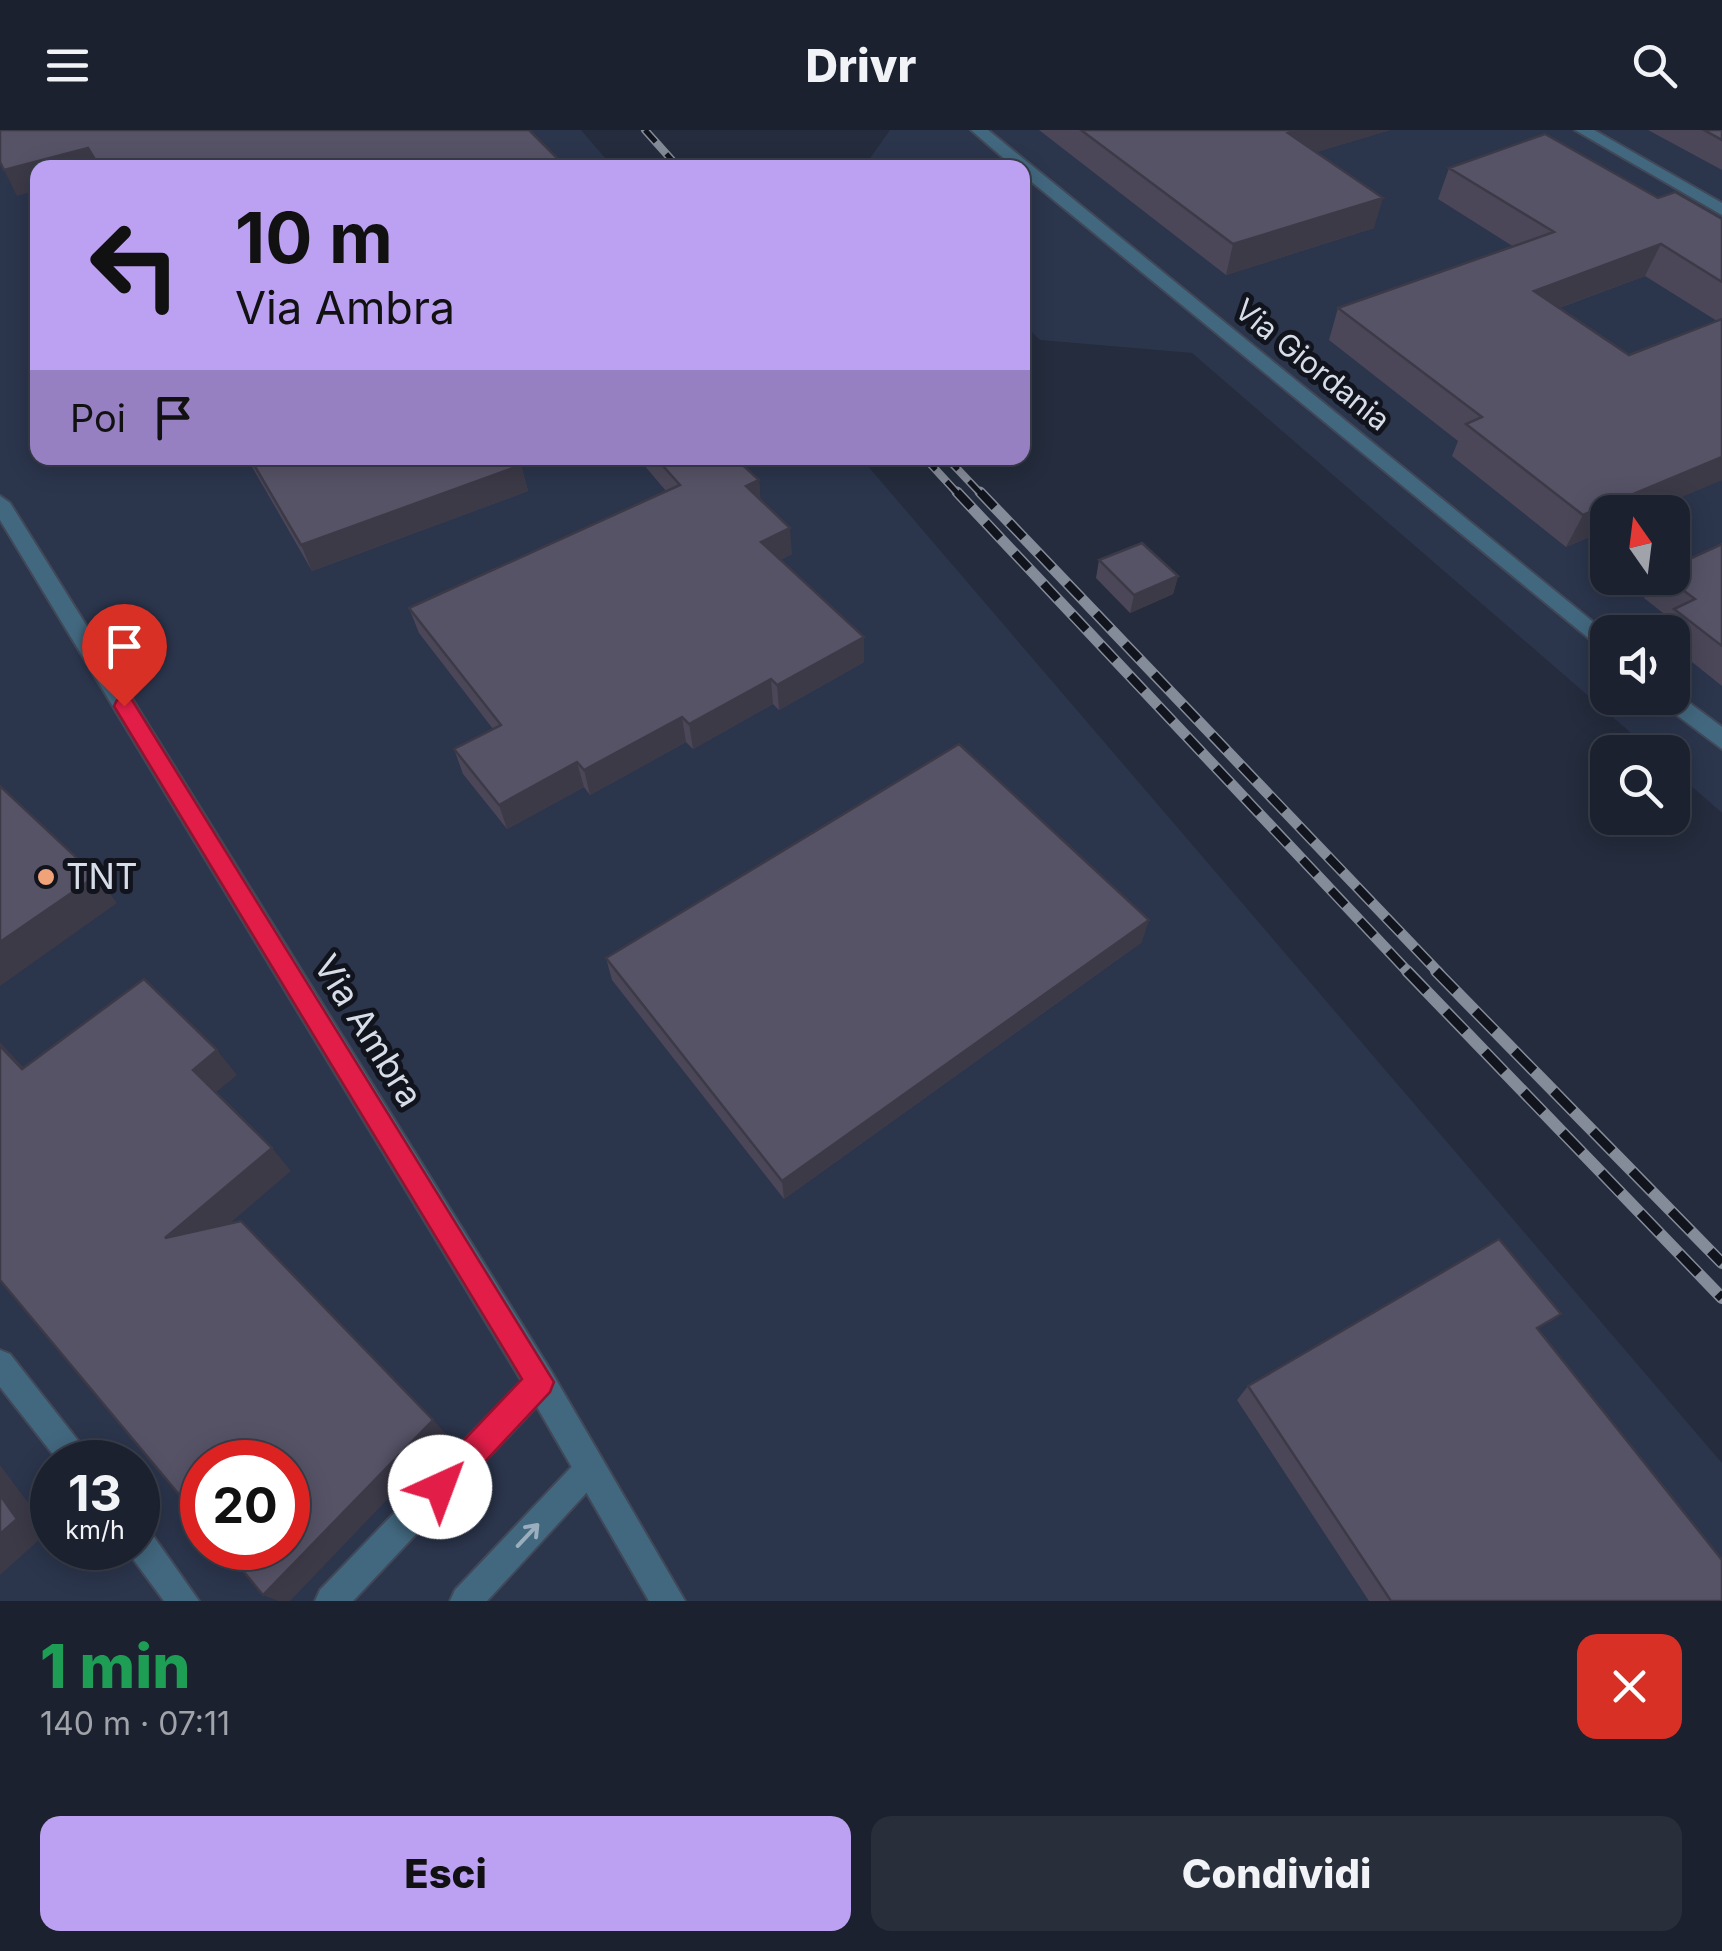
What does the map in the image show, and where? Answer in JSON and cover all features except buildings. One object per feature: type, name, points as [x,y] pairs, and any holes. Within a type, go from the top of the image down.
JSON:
[{"type":"street","name":"Via Giordania","points":[[979,130],[1016,160]]},
{"type":"street","points":[[1582,130],[1722,210]]},
{"type":"street","name":"Via Giordania","points":[[1030,172],[1590,631]]},
{"type":"street","name":"Via Ambra","points":[[0,503],[540,1382],[668,1601]]},
{"type":"street","points":[[1690,714],[1722,740]]},
{"type":"lane","points":[[0,1364],[59,1440]]},
{"type":"lane","points":[[331,1601],[540,1382]]},
{"type":"lane","points":[[466,1601],[590,1468]]},
{"type":"lane","points":[[160,1570],[184,1601]]},
{"type":"shaded area","points":[[0,130],[581,130],[607,160],[30,160],[30,465],[867,465],[1722,1463],[1722,1601],[0,1601]]},
{"type":"shaded area","points":[[890,130],[1722,130],[1722,813],[1690,785],[1690,735],[1633,735],[1610,715],[1690,715],[1690,615],[1590,615],[1590,697],[1192,353],[1040,340],[1030,331],[1030,160],[869,160]]},
{"type":"railway","points":[[645,130],[672,160]]},
{"type":"railway","points":[[931,465],[959,495]]},
{"type":"railway","points":[[954,465],[982,495]]},
{"type":"railway","points":[[957,492],[1409,973]]},
{"type":"railway","points":[[980,492],[1439,973]]},
{"type":"railway","points":[[1407,971],[1722,1298]]},
{"type":"railway","points":[[1436,971],[1722,1263]]},
{"type":"place","name":"TNT","points":[[46,877]]},
{"type":"route","points":[[124,706],[540,1382],[440,1487]]}]
